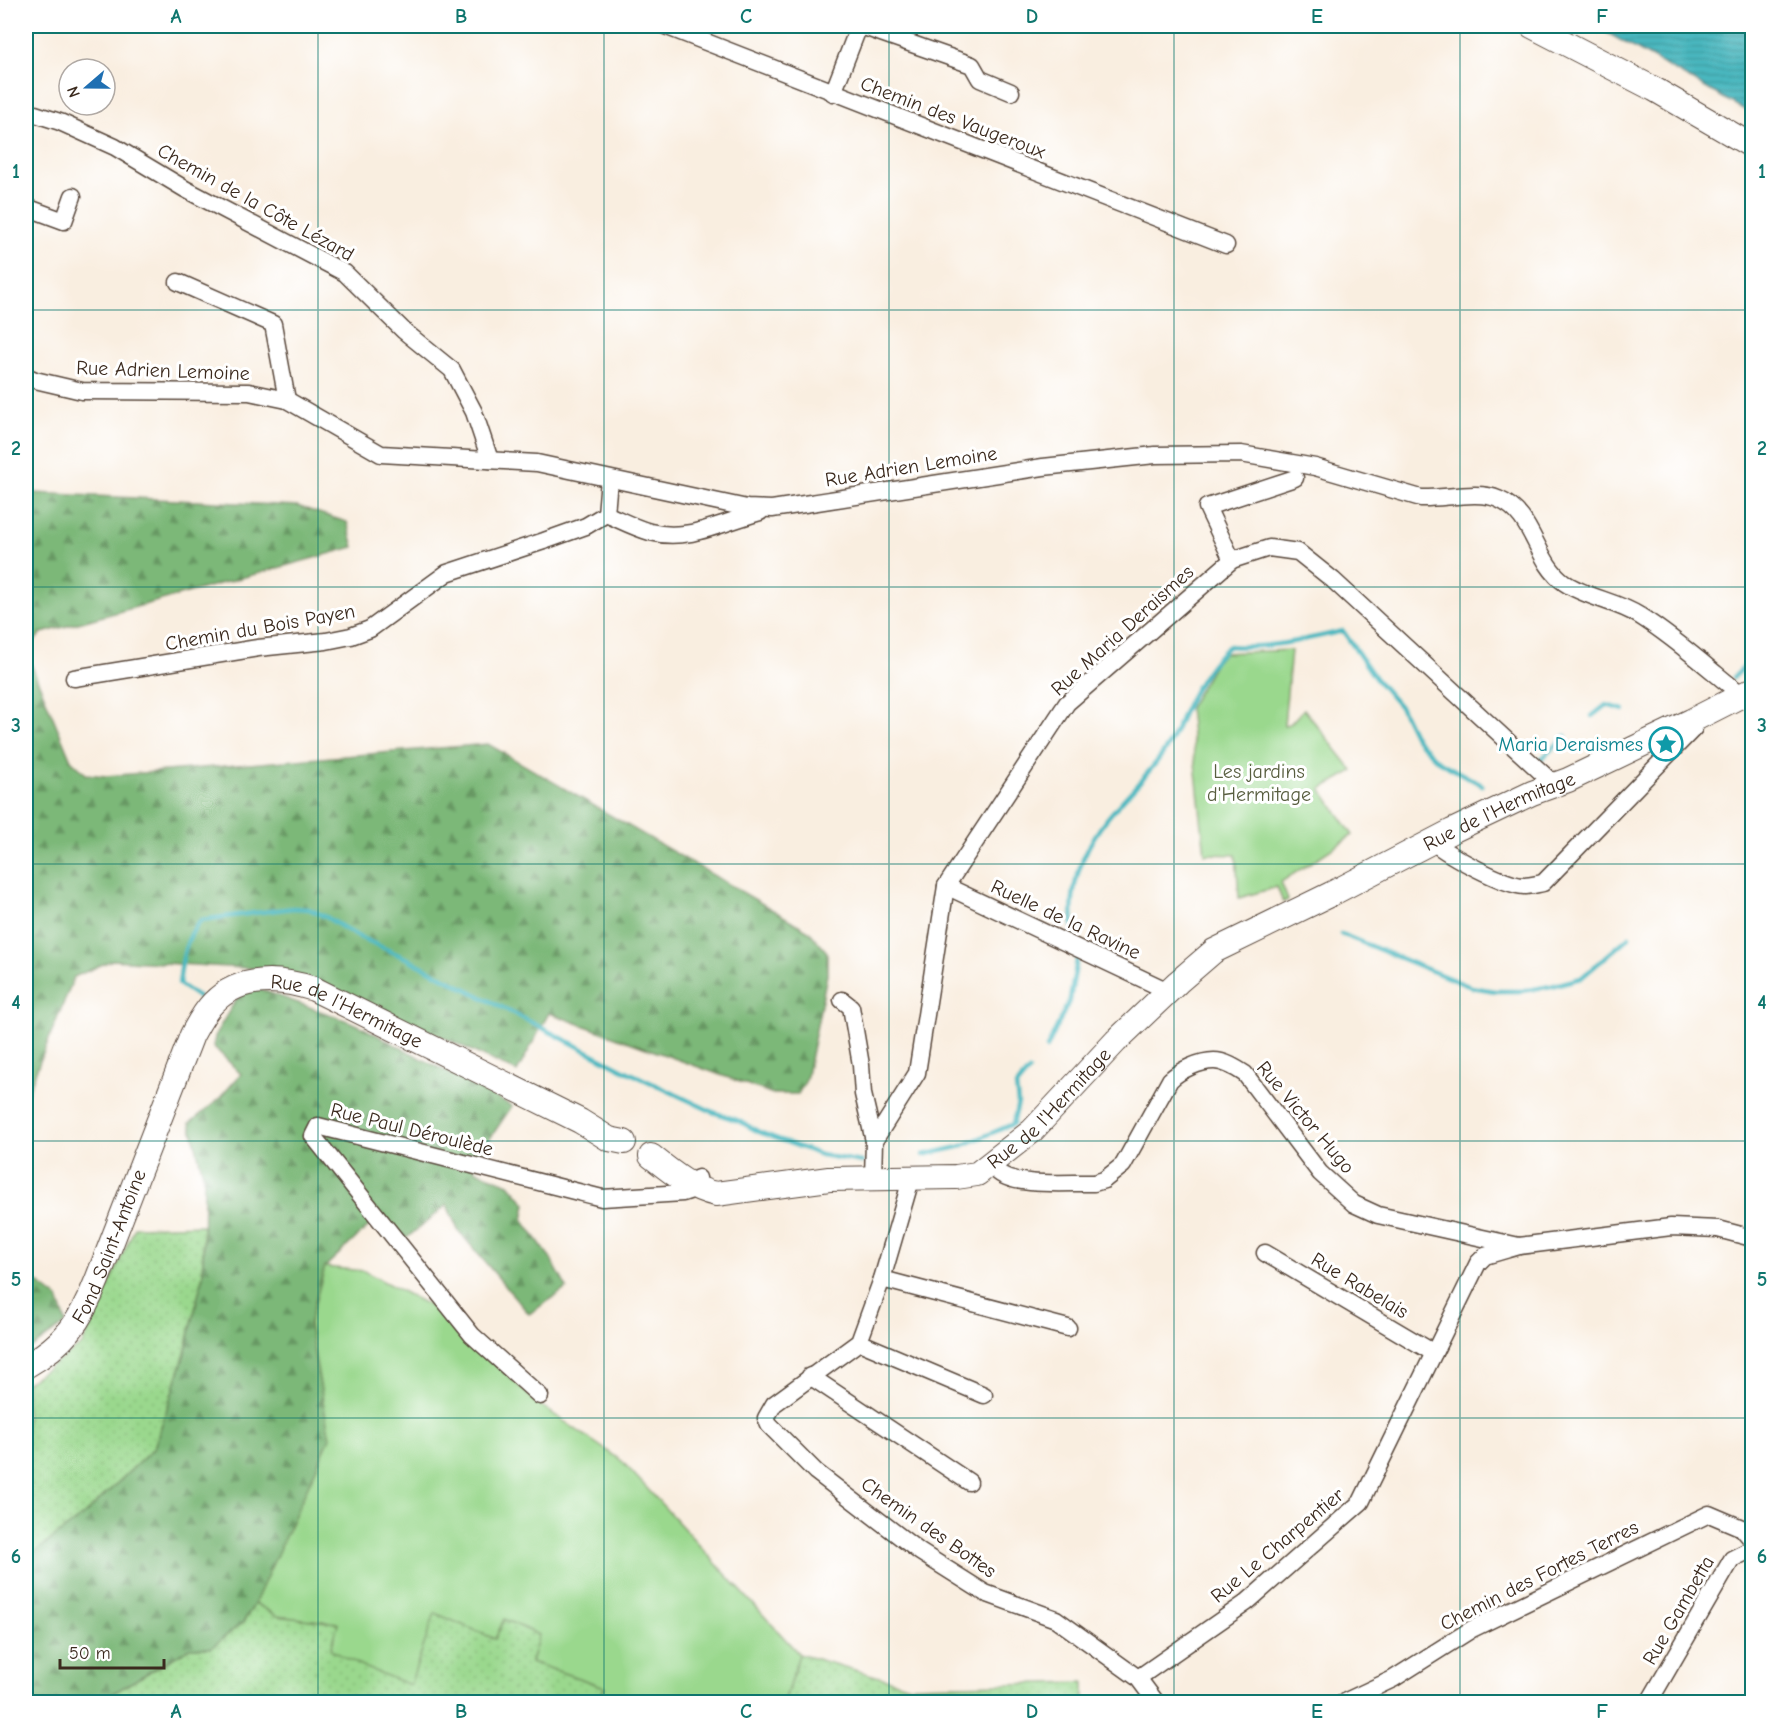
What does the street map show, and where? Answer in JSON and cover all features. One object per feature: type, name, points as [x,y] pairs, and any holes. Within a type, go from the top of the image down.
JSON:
[{"type":"main road","points":[[1532,26],[1654,89],[1752,146]]},
{"type":"main road","name":"Rue de l'Hermitage","points":[[164,1105],[192,1035],[213,1003],[224,994],[248,983],[285,981],[314,989],[580,1121],[593,1123],[696,1182],[748,1188],[849,1177],[977,1174],[1037,1126],[1116,1041],[1210,954],[1247,933],[1331,894],[1452,831],[1749,695]]},
{"type":"main road","name":"Fond Saint-Antoine","points":[[26,1366],[58,1345],[74,1327],[86,1308],[164,1105]]},
{"type":"street","name":"Chemin des Vaugeroux","points":[[665,26],[693,31],[833,93],[1226,245]]},
{"type":"street","points":[[833,93],[860,26],[972,65],[980,79],[1011,92]]},
{"type":"street","name":"Chemin de la Côte Lézard","points":[[26,111],[60,122],[115,147],[185,189],[345,273],[404,331],[452,370],[474,412],[489,460]]},
{"type":"street","points":[[26,207],[64,221],[74,195]]},
{"type":"street","points":[[178,282],[273,324],[287,400]]},
{"type":"street","name":"Rue Adrien Lemoine","points":[[26,376],[82,391],[249,392],[287,400],[381,454],[537,463],[747,508],[772,509],[1043,467],[1155,455],[1241,454],[1315,467],[1421,498],[1475,496],[1496,498],[1517,511],[1523,518],[1548,565],[1566,583],[1638,614],[1749,695]]},
{"type":"street","points":[[1232,560],[1207,507],[1295,478]]},
{"type":"street","points":[[609,479],[606,514],[649,532],[674,535],[697,533],[772,509]]},
{"type":"street","name":"Chemin du Bois Payen","points":[[74,678],[258,648],[351,636],[370,629],[447,573],[554,538],[586,526],[606,514]]},
{"type":"street","name":"Rue Maria Deraismes","points":[[874,1141],[917,1073],[946,886],[1068,703],[1232,560],[1269,548],[1298,552],[1365,609],[1555,785]]},
{"type":"street","points":[[1433,842],[1448,853],[1504,881],[1524,886],[1543,883],[1694,728],[1691,721]]},
{"type":"street","name":"Ruelle de la Ravine","points":[[946,886],[1173,986]]},
{"type":"street","points":[[842,1000],[851,1007],[861,1065],[863,1094],[874,1141],[866,1178]]},
{"type":"street","name":"Rue Victor Hugo","points":[[993,1162],[997,1171],[1022,1181],[1094,1183],[1104,1180],[1123,1166],[1170,1080],[1198,1064],[1215,1061],[1232,1065],[1245,1074],[1320,1173],[1354,1204],[1378,1215],[1518,1246],[1671,1227],[1718,1229],[1752,1238]]},
{"type":"street","name":"Rue Paul Déroulède","points":[[540,1396],[472,1335],[313,1136],[318,1126],[602,1198],[683,1193],[696,1182]]},
{"type":"street","points":[[912,1176],[882,1279],[859,1342],[984,1395]]},
{"type":"street","name":"Rue Le Charpentier","points":[[1138,1678],[1246,1603],[1361,1502],[1481,1259],[1518,1246]]},
{"type":"street","name":"Rue Rabelais","points":[[1265,1253],[1434,1353]]},
{"type":"street","points":[[882,1279],[1068,1328]]},
{"type":"street","name":"Chemin des Bottes","points":[[859,1342],[774,1404],[766,1418],[769,1425],[816,1472],[920,1552],[985,1593],[1056,1619],[1138,1678]]},
{"type":"street","points":[[810,1376],[969,1482]]},
{"type":"street","name":"Chemin des Fortes Terres","points":[[1344,1702],[1393,1679],[1472,1629],[1709,1514],[1742,1528],[1752,1540]]},
{"type":"street","name":"Rue Gambetta","points":[[1648,1702],[1732,1559],[1752,1550]]},
{"type":"street","points":[[1138,1678],[1156,1702]]},
{"type":"green space","points":[[34,493],[297,506],[347,522],[354,547],[42,633],[31,644],[30,662],[71,760],[86,774],[106,776],[488,744],[809,931],[827,952],[827,975],[806,1080],[798,1094],[773,1094],[549,1013],[517,1072],[417,1025],[278,970],[112,960],[74,977],[26,1096],[26,495]]},
{"type":"green space","name":"Les jardins d'Hermitage","points":[[1291,650],[1284,725],[1290,724],[1304,709],[1353,771],[1321,789],[1353,835],[1281,882],[1288,900],[1283,902],[1277,887],[1239,898],[1236,855],[1205,854],[1189,708],[1215,663],[1224,653]]},
{"type":"green space","points":[[254,987],[356,1024],[512,1106],[478,1156],[474,1170],[509,1184],[526,1204],[523,1220],[549,1256],[567,1288],[529,1314],[458,1230],[447,1205],[403,1241],[382,1214],[325,1267],[309,1325],[330,1438],[255,1603],[244,1621],[211,1648],[190,1648],[98,1702],[26,1702],[26,1559],[85,1514],[154,1448],[185,1354],[203,1275],[204,1178],[190,1123],[218,1100],[241,1074],[213,1046],[216,1033],[237,998]]},
{"type":"green space","points":[[203,1225],[203,1275],[185,1354],[154,1448],[85,1514],[26,1559],[26,1383],[82,1345],[135,1227]]},
{"type":"green space","points":[[325,1267],[364,1271],[428,1305],[472,1341],[536,1402],[622,1461],[799,1654],[784,1702],[596,1702],[605,1687],[531,1662],[539,1635],[504,1619],[495,1639],[435,1613],[410,1685],[364,1667],[331,1650],[338,1623],[277,1616],[255,1603],[330,1438],[309,1324]]},
{"type":"green space","points":[[26,1274],[58,1298],[66,1323],[26,1352]]},
{"type":"green space","points":[[255,1603],[277,1616],[338,1623],[410,1685],[434,1612],[495,1639],[504,1619],[539,1635],[531,1662],[605,1687],[596,1702],[98,1702],[190,1648],[211,1648],[244,1621]]},
{"type":"green space","points":[[799,1654],[911,1686],[1084,1682],[1084,1702],[784,1702]]},
{"type":"water","points":[[1595,26],[1752,26],[1752,114]]},
{"type":"waterway","points":[[1075,941],[1072,911],[1075,882],[1092,841],[1108,817],[1160,758],[1199,683],[1216,659],[1229,646],[1272,645],[1343,631],[1375,678],[1401,708],[1416,739],[1438,761],[1482,785]]},
{"type":"waterway","points":[[1734,677],[1752,660]]},
{"type":"waterway","points":[[1592,716],[1606,705],[1624,710]]},
{"type":"waterway","points":[[1538,762],[1566,736]]},
{"type":"waterway","points":[[198,997],[179,984],[187,942],[201,920],[293,908],[309,909],[357,936],[408,959],[622,1069],[713,1112],[821,1155],[862,1162]]},
{"type":"waterway","points":[[1341,934],[1471,987],[1495,991],[1522,991],[1581,978],[1629,937]]},
{"type":"waterway","points":[[1047,1048],[1070,999],[1078,954]]},
{"type":"waterway","points":[[923,1155],[959,1147],[1013,1124],[1018,1103],[1016,1086],[1029,1071]]},
{"type":"place","name":"Maria Deraismes","points":[[1666,744]]}]
